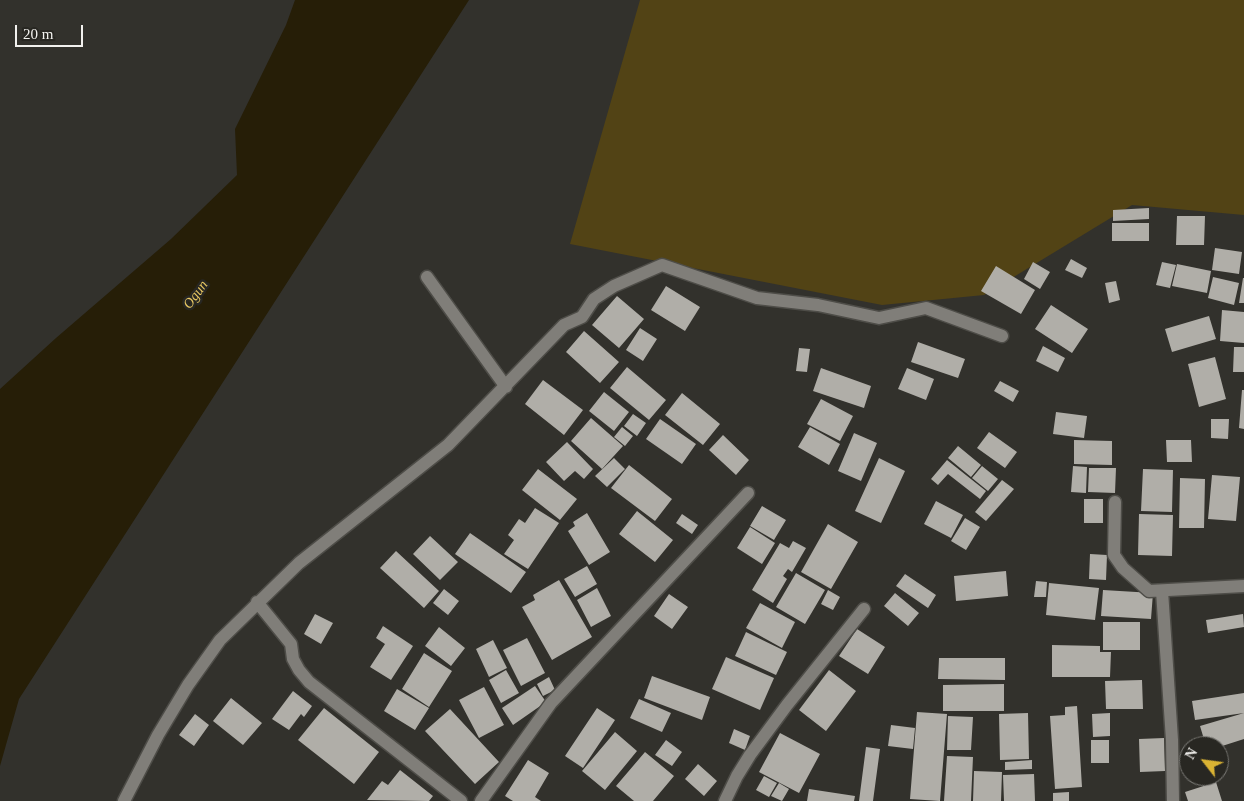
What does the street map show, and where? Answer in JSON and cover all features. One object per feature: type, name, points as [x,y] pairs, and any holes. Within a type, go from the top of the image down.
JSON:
[{"type":"street","points":[[124,801],[158,735],[188,685],[220,640],[299,563],[448,445],[564,325],[582,317],[594,298],[614,286],[662,265],[757,298],[818,306],[879,318],[926,308],[1002,336]]},
{"type":"street","points":[[427,277],[506,387]]},
{"type":"street","points":[[481,801],[550,703],[748,493]]},
{"type":"street","points":[[1115,502],[1114,555],[1123,568],[1149,591],[1244,586]]},
{"type":"street","points":[[1162,591],[1172,740],[1173,801]]},
{"type":"street","points":[[257,602],[291,644],[293,659],[309,682],[461,801]]},
{"type":"street","points":[[725,801],[746,762],[787,705],[864,609]]},
{"type":"shaded area","points":[[640,0],[1244,0],[1244,215],[1132,205],[984,295],[882,305],[570,244]]},
{"type":"water","name":"Ogun","points":[[295,0],[469,0],[19,699],[0,766],[0,389],[171,239],[237,175],[235,129],[286,25]]},
{"type":"building","points":[[1149,208],[1149,219],[1113,221],[1113,210]]},
{"type":"building","points":[[1177,216],[1205,216],[1204,245],[1176,245]]},
{"type":"building","points":[[1112,223],[1149,223],[1149,241],[1112,241]]},
{"type":"building","points":[[1215,248],[1242,252],[1239,274],[1212,270]]},
{"type":"building","points":[[1071,259],[1087,268],[1082,278],[1065,270]]},
{"type":"building","points":[[1033,262],[1050,272],[1040,289],[1024,279]]},
{"type":"building","points":[[1162,262],[1176,265],[1170,288],[1156,285]]},
{"type":"building","points":[[1177,264],[1211,271],[1207,293],[1172,286]]},
{"type":"building","points":[[996,266],[1035,290],[1021,314],[981,291]]},
{"type":"building","points":[[1213,277],[1239,283],[1234,305],[1208,298]]},
{"type":"building","points":[[1243,278],[1244,303],[1239,303]]},
{"type":"building","points":[[1116,281],[1120,300],[1109,303],[1105,283]]},
{"type":"building","points":[[666,286],[700,307],[685,331],[651,310]]},
{"type":"building","points":[[617,296],[644,319],[619,348],[592,325]]},
{"type":"building","points":[[1051,305],[1088,329],[1072,353],[1035,329]]},
{"type":"building","points":[[1222,310],[1244,312],[1244,343],[1220,341]]},
{"type":"building","points":[[1209,316],[1216,339],[1172,352],[1165,329]]},
{"type":"building","points":[[640,328],[657,339],[643,361],[626,350]]},
{"type":"building","points":[[584,331],[619,362],[600,383],[566,352]]},
{"type":"building","points":[[918,342],[965,359],[958,378],[911,362]]},
{"type":"building","points":[[1043,346],[1065,358],[1058,372],[1036,361]]},
{"type":"building","points":[[1234,347],[1244,347],[1244,372],[1233,372]]},
{"type":"building","points":[[799,348],[810,349],[807,372],[796,371]]},
{"type":"building","points":[[1215,357],[1226,399],[1199,407],[1188,364]]},
{"type":"building","points":[[627,367],[666,400],[649,420],[610,388]]},
{"type":"building","points":[[821,368],[871,386],[864,408],[813,391]]},
{"type":"building","points":[[907,368],[934,379],[926,400],[898,389]]},
{"type":"building","points":[[543,380],[583,410],[564,435],[525,404]]},
{"type":"building","points":[[1000,381],[1019,391],[1013,402],[994,391]]},
{"type":"building","points":[[1242,390],[1244,390],[1244,429],[1239,428]]},
{"type":"building","points":[[604,392],[629,412],[614,431],[589,411]]},
{"type":"building","points":[[682,393],[720,424],[703,445],[665,415]]},
{"type":"building","points":[[821,399],[853,416],[840,441],[807,424]]},
{"type":"building","points":[[1056,412],[1087,416],[1084,438],[1053,434]]},
{"type":"building","points":[[633,414],[646,423],[637,436],[624,426]]},
{"type":"building","points":[[591,418],[623,446],[602,469],[571,441]]},
{"type":"building","points":[[660,419],[696,444],[682,464],[646,439]]},
{"type":"building","points":[[1211,419],[1229,419],[1228,439],[1211,438]]},
{"type":"building","points":[[622,427],[633,436],[625,446],[614,437]]},
{"type":"building","points":[[810,427],[840,444],[829,465],[798,447]]},
{"type":"building","points":[[989,432],[1017,452],[1005,468],[977,448]]},
{"type":"building","points":[[854,433],[877,443],[861,481],[838,471]]},
{"type":"building","points":[[723,435],[749,460],[736,475],[709,450]]},
{"type":"building","points":[[1074,440],[1112,441],[1112,465],[1074,464]]},
{"type":"building","points":[[1166,440],[1191,440],[1192,462],[1167,462]]},
{"type":"building","points":[[567,442],[593,469],[584,479],[575,471],[564,481],[546,462]]},
{"type":"building","points":[[958,446],[981,465],[971,477],[948,458]]},
{"type":"building","points":[[614,458],[625,469],[607,487],[595,476]]},
{"type":"building","points":[[879,458],[905,471],[881,523],[855,511]]},
{"type":"building","points":[[947,460],[986,491],[980,499],[948,474],[938,485],[931,479]]},
{"type":"building","points":[[629,465],[672,499],[655,521],[611,488]]},
{"type":"building","points":[[982,466],[998,479],[988,491],[972,478]]},
{"type":"building","points":[[1073,466],[1087,467],[1086,493],[1071,492]]},
{"type":"building","points":[[1089,468],[1116,468],[1115,493],[1088,492]]},
{"type":"building","points":[[538,469],[577,499],[560,520],[522,490]]},
{"type":"building","points":[[1143,469],[1173,470],[1172,512],[1141,511]]},
{"type":"building","points":[[1212,475],[1240,477],[1236,521],[1208,519]]},
{"type":"building","points":[[1180,478],[1205,479],[1204,528],[1179,528]]},
{"type":"building","points":[[1002,480],[1014,489],[986,521],[975,512]]},
{"type":"building","points":[[1084,499],[1103,499],[1103,523],[1084,523]]},
{"type":"building","points":[[936,501],[963,515],[951,538],[924,524]]},
{"type":"building","points":[[762,506],[786,520],[774,540],[750,526]]},
{"type":"building","points":[[535,508],[559,523],[528,569],[504,554],[514,540],[508,535],[519,519],[525,523]]},
{"type":"building","points":[[637,511],[673,540],[655,562],[619,534]]},
{"type":"building","points":[[587,513],[610,552],[589,565],[568,531],[575,526],[573,522]]},
{"type":"building","points":[[682,514],[698,525],[692,534],[676,523]]},
{"type":"building","points":[[1139,514],[1173,515],[1172,556],[1138,555]]},
{"type":"building","points":[[965,518],[980,527],[966,550],[951,541]]},
{"type":"building","points":[[828,524],[858,542],[831,589],[801,572]]},
{"type":"building","points":[[750,527],[775,543],[762,564],[737,548]]},
{"type":"building","points":[[470,533],[526,572],[511,593],[455,554]]},
{"type":"building","points":[[430,536],[458,562],[440,580],[413,554]]},
{"type":"building","points":[[793,541],[806,548],[792,572],[788,569],[783,576],[787,579],[773,603],[752,590],[780,543],[789,548]]},
{"type":"building","points":[[396,551],[439,591],[424,608],[380,568]]},
{"type":"building","points":[[1090,554],[1107,555],[1106,580],[1089,579]]},
{"type":"building","points":[[587,566],[597,584],[575,597],[564,579]]},
{"type":"building","points":[[1006,571],[1008,596],[956,601],[954,576]]},
{"type":"building","points":[[796,573],[825,590],[805,624],[776,607]]},
{"type":"building","points":[[905,574],[936,595],[928,608],[896,586]]},
{"type":"building","points":[[559,580],[592,637],[552,660],[522,607],[535,600],[533,595]]},
{"type":"building","points":[[1036,581],[1047,582],[1046,597],[1034,597]]},
{"type":"building","points":[[1049,583],[1099,588],[1095,620],[1046,615]]},
{"type":"building","points":[[597,588],[611,616],[591,627],[577,600]]},
{"type":"building","points":[[444,589],[459,601],[448,615],[433,603]]},
{"type":"building","points":[[828,590],[840,597],[833,610],[821,604]]},
{"type":"building","points":[[1103,590],[1153,593],[1151,619],[1101,616]]},
{"type":"building","points":[[895,593],[919,613],[908,626],[884,606]]},
{"type":"building","points":[[669,594],[688,607],[672,629],[654,616]]},
{"type":"building","points":[[760,603],[795,622],[782,648],[746,628]]},
{"type":"building","points":[[315,614],[333,623],[321,644],[304,634]]},
{"type":"building","points":[[1243,614],[1244,627],[1208,633],[1206,620]]},
{"type":"building","points":[[1103,622],[1140,622],[1140,650],[1103,650]]},
{"type":"building","points":[[383,626],[413,646],[391,680],[370,667],[385,644],[376,638]]},
{"type":"building","points":[[439,627],[465,648],[451,666],[425,646]]},
{"type":"building","points":[[857,629],[885,647],[868,674],[839,656]]},
{"type":"building","points":[[746,632],[787,652],[776,675],[735,656]]},
{"type":"building","points":[[527,638],[545,673],[521,686],[503,650]]},
{"type":"building","points":[[493,640],[507,668],[489,677],[476,649]]},
{"type":"building","points":[[1052,645],[1100,646],[1100,652],[1111,652],[1110,677],[1052,677]]},
{"type":"building","points":[[424,653],[452,671],[429,707],[402,689]]},
{"type":"building","points":[[726,657],[774,678],[760,710],[712,689]]},
{"type":"building","points":[[939,658],[1005,658],[1005,680],[938,679]]},
{"type":"building","points":[[506,670],[519,693],[501,703],[489,680]]},
{"type":"building","points":[[829,670],[856,691],[826,731],[799,710]]},
{"type":"building","points":[[652,676],[710,697],[702,720],[644,698]]},
{"type":"building","points":[[549,677],[555,690],[543,696],[537,684]]},
{"type":"building","points":[[1142,680],[1143,709],[1106,709],[1105,681]]},
{"type":"building","points":[[1004,684],[1004,711],[943,711],[943,685]]},
{"type":"building","points":[[535,686],[546,702],[513,725],[502,708]]},
{"type":"building","points":[[484,687],[504,725],[479,738],[459,700]]},
{"type":"building","points":[[397,689],[429,708],[415,730],[384,711]]},
{"type":"building","points":[[293,691],[312,706],[304,717],[301,714],[289,730],[272,719]]},
{"type":"building","points":[[1244,693],[1244,713],[1195,720],[1192,701]]},
{"type":"building","points":[[231,698],[262,723],[243,745],[213,721]]},
{"type":"building","points":[[639,699],[671,713],[662,732],[630,718]]},
{"type":"building","points":[[1077,706],[1082,787],[1055,789],[1050,716],[1065,715],[1065,707]]},
{"type":"building","points":[[324,708],[379,752],[354,784],[298,740]]},
{"type":"building","points":[[597,708],[615,720],[583,768],[565,756]]},
{"type":"building","points":[[450,709],[499,762],[475,784],[425,731]]},
{"type":"building","points":[[917,712],[947,714],[940,801],[910,799]]},
{"type":"building","points":[[1028,713],[1029,759],[1000,760],[999,714]]},
{"type":"building","points":[[1110,713],[1110,736],[1093,737],[1092,714]]},
{"type":"building","points":[[1244,713],[1244,739],[1229,744],[1229,736],[1203,736],[1200,726]]},
{"type":"building","points":[[195,714],[209,725],[194,746],[179,735]]},
{"type":"building","points":[[948,716],[973,717],[971,750],[947,750]]},
{"type":"building","points":[[891,725],[915,728],[913,749],[888,746]]},
{"type":"building","points":[[734,729],[750,736],[745,750],[729,743]]},
{"type":"building","points":[[615,732],[637,751],[605,790],[582,771]]},
{"type":"building","points":[[780,733],[820,754],[799,793],[759,772]]},
{"type":"building","points":[[1164,738],[1165,771],[1140,772],[1139,739]]},
{"type":"building","points":[[666,740],[682,752],[672,766],[655,755]]},
{"type":"building","points":[[1091,740],[1109,740],[1109,763],[1091,763]]},
{"type":"building","points":[[866,747],[880,749],[873,801],[859,801]]},
{"type":"building","points":[[645,752],[674,776],[653,801],[634,801],[616,786]]},
{"type":"building","points":[[947,756],[973,757],[971,801],[944,801]]},
{"type":"building","points":[[528,760],[549,773],[535,797],[541,801],[513,801],[505,796]]},
{"type":"building","points":[[1032,760],[1032,769],[1005,770],[1005,762]]},
{"type":"building","points":[[698,764],[717,781],[704,796],[685,779]]},
{"type":"building","points":[[400,770],[433,796],[429,801],[367,800],[382,781],[388,785]]},
{"type":"building","points":[[974,771],[1002,772],[1001,801],[973,801]]},
{"type":"building","points":[[1034,774],[1035,801],[1004,801],[1003,775]]},
{"type":"building","points":[[764,776],[777,783],[769,797],[756,790]]},
{"type":"building","points":[[779,783],[789,789],[782,801],[771,796]]},
{"type":"building","points":[[1204,786],[1217,786],[1222,801],[1188,801],[1185,792]]},
{"type":"building","points":[[809,789],[855,796],[854,801],[807,801]]},
{"type":"building","points":[[1069,792],[1069,801],[1053,801],[1053,793]]}]
